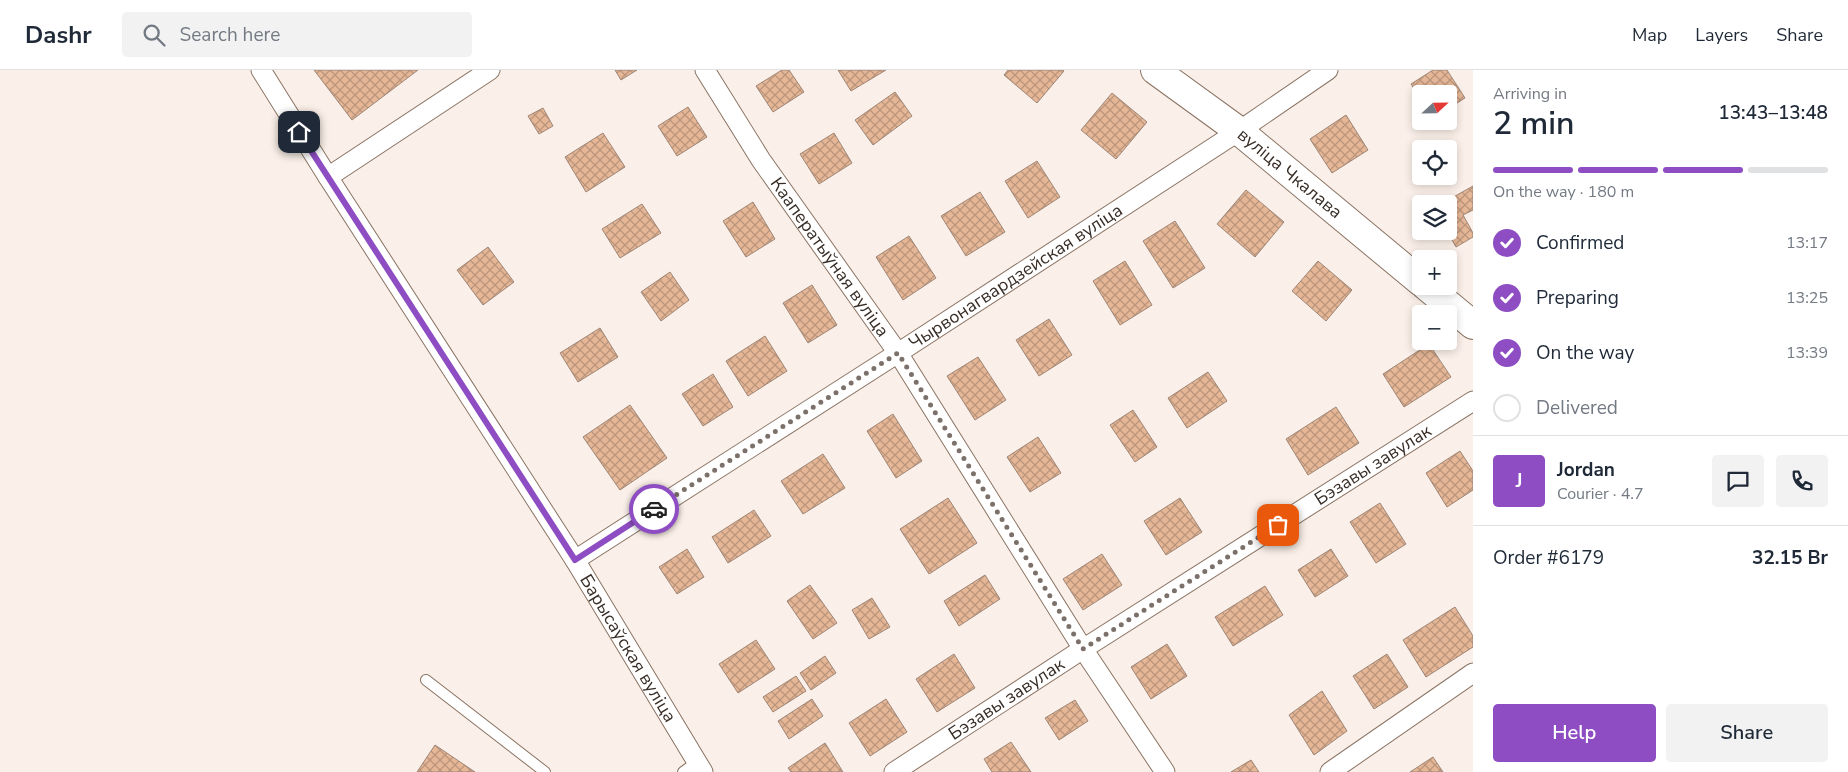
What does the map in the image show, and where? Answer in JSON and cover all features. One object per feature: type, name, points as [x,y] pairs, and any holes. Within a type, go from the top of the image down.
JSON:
[{"type":"main road","name":"вуліца Чкалава","points":[[1154,70],[1239,131],[1412,275]]},
{"type":"main road","points":[[1437,295],[1473,325]]},
{"type":"street","points":[[328,178],[490,70]]},
{"type":"street","name":"Кааператыўная вуліца","points":[[705,70],[761,160],[898,353],[1083,649],[1165,772]]},
{"type":"street","name":"Чырвонагвардзейская вуліца","points":[[575,560],[1239,131],[1326,70]]},
{"type":"street","name":"Барысаўская вуліца","points":[[262,71],[328,178],[575,560],[694,769]]},
{"type":"street","name":"Бэзавы завулак","points":[[894,772],[1083,649],[1473,401]]},
{"type":"street","points":[[1330,772],[1473,673]]},
{"type":"lane","points":[[426,680],[545,772]]},
{"type":"building","points":[[314,70],[418,70],[352,120]]},
{"type":"building","points":[[615,70],[637,70],[621,80]]},
{"type":"building","points":[[782,70],[789,70],[804,92],[773,112],[756,86]]},
{"type":"building","points":[[838,70],[886,70],[851,91]]},
{"type":"building","points":[[1008,70],[1064,71],[1037,103],[1004,75]]},
{"type":"building","points":[[1433,70],[1447,70],[1457,85],[1412,86],[1411,84]]},
{"type":"building","points":[[1458,87],[1465,98],[1458,102]]},
{"type":"building","points":[[895,92],[912,116],[873,145],[855,120]]},
{"type":"building","points":[[1112,93],[1147,122],[1116,159],[1081,130]]},
{"type":"building","points":[[688,107],[707,137],[677,156],[658,126]]},
{"type":"building","points":[[543,108],[553,126],[539,134],[528,116]]},
{"type":"building","points":[[1346,115],[1368,150],[1332,173],[1310,139]]},
{"type":"building","points":[[603,133],[625,167],[586,192],[565,157]]},
{"type":"building","points":[[834,133],[852,163],[819,184],[800,154]]},
{"type":"building","points":[[1037,161],[1060,197],[1028,218],[1005,181]]},
{"type":"building","points":[[1473,186],[1473,210],[1463,215],[1473,233],[1473,237],[1456,247],[1452,240],[1457,240],[1457,195]]},
{"type":"building","points":[[1246,190],[1284,222],[1255,257],[1217,224]]},
{"type":"building","points":[[980,192],[1005,232],[966,256],[941,216]]},
{"type":"building","points":[[753,202],[775,239],[746,257],[723,221]]},
{"type":"building","points":[[642,204],[661,233],[620,258],[602,229]]},
{"type":"building","points":[[1175,221],[1205,268],[1173,288],[1143,241]]},
{"type":"building","points":[[909,236],[936,278],[903,300],[876,257]]},
{"type":"building","points":[[488,247],[514,282],[483,305],[457,270]]},
{"type":"building","points":[[1125,261],[1152,305],[1120,325],[1093,281]]},
{"type":"building","points":[[1318,261],[1352,290],[1326,321],[1292,291]]},
{"type":"building","points":[[670,272],[689,300],[661,321],[641,292]]},
{"type":"building","points":[[812,285],[837,325],[808,343],[783,303]]},
{"type":"building","points":[[1049,319],[1072,355],[1039,376],[1016,340]]},
{"type":"building","points":[[600,328],[618,357],[578,382],[560,353]]},
{"type":"building","points":[[765,336],[787,371],[748,396],[726,361]]},
{"type":"building","points":[[1420,350],[1433,350],[1451,377],[1404,407],[1383,374]]},
{"type":"building","points":[[978,357],[1006,400],[975,420],[947,376]]},
{"type":"building","points":[[1208,372],[1227,401],[1187,428],[1168,398]]},
{"type":"building","points":[[713,374],[733,407],[703,426],[682,394]]},
{"type":"building","points":[[630,405],[667,458],[620,490],[583,437]]},
{"type":"building","points":[[1336,407],[1359,443],[1308,475],[1286,439]]},
{"type":"building","points":[[1133,410],[1157,447],[1135,462],[1110,425]]},
{"type":"building","points":[[893,414],[922,461],[896,478],[867,431]]},
{"type":"building","points":[[1038,437],[1061,473],[1030,492],[1007,457]]},
{"type":"building","points":[[1460,451],[1473,471],[1473,490],[1447,507],[1426,473]]},
{"type":"building","points":[[823,454],[845,488],[803,514],[781,481]]},
{"type":"building","points":[[948,498],[977,543],[929,574],[900,529]]},
{"type":"building","points":[[1180,498],[1202,532],[1166,555],[1144,521]]},
{"type":"building","points":[[1380,503],[1406,544],[1376,563],[1350,522]]},
{"type":"building","points":[[754,510],[771,536],[728,563],[712,537]]},
{"type":"building","points":[[687,549],[704,577],[677,594],[659,567]]},
{"type":"building","points":[[1331,549],[1348,576],[1315,597],[1298,570]]},
{"type":"building","points":[[1102,554],[1122,585],[1083,610],[1063,579]]},
{"type":"building","points":[[985,575],[1000,599],[959,626],[944,601]]},
{"type":"building","points":[[810,585],[837,623],[813,639],[787,601]]},
{"type":"building","points":[[1265,586],[1283,615],[1233,646],[1215,617]]},
{"type":"building","points":[[872,598],[890,627],[869,639],[852,610]]},
{"type":"building","points":[[1455,607],[1473,636],[1473,647],[1426,677],[1403,640]]},
{"type":"building","points":[[756,640],[775,669],[738,693],[719,664]]},
{"type":"building","points":[[1167,644],[1187,676],[1151,699],[1131,667]]},
{"type":"building","points":[[954,654],[975,688],[937,712],[916,679]]},
{"type":"building","points":[[1387,654],[1408,687],[1374,709],[1353,676]]},
{"type":"building","points":[[825,656],[836,673],[811,690],[800,673]]},
{"type":"building","points":[[796,676],[806,691],[773,712],[763,697]]},
{"type":"building","points":[[1322,691],[1347,731],[1314,755],[1289,715]]},
{"type":"building","points":[[812,699],[823,716],[789,739],[778,721]]},
{"type":"building","points":[[886,699],[907,732],[870,756],[849,723]]},
{"type":"building","points":[[1075,700],[1088,721],[1059,740],[1045,718]]},
{"type":"building","points":[[1011,742],[1031,772],[992,772],[984,759]]},
{"type":"building","points":[[825,743],[843,772],[791,772],[788,768]]},
{"type":"building","points":[[435,745],[475,772],[417,772]]},
{"type":"building","points":[[1433,757],[1443,772],[1410,772]]},
{"type":"building","points":[[1251,760],[1259,772],[1231,772]]},
{"type":"way so far","points":[[654,509],[898,353],[1083,649],[1278,525]]},
{"type":"route","points":[[299,132],[575,560],[654,509]]}]
